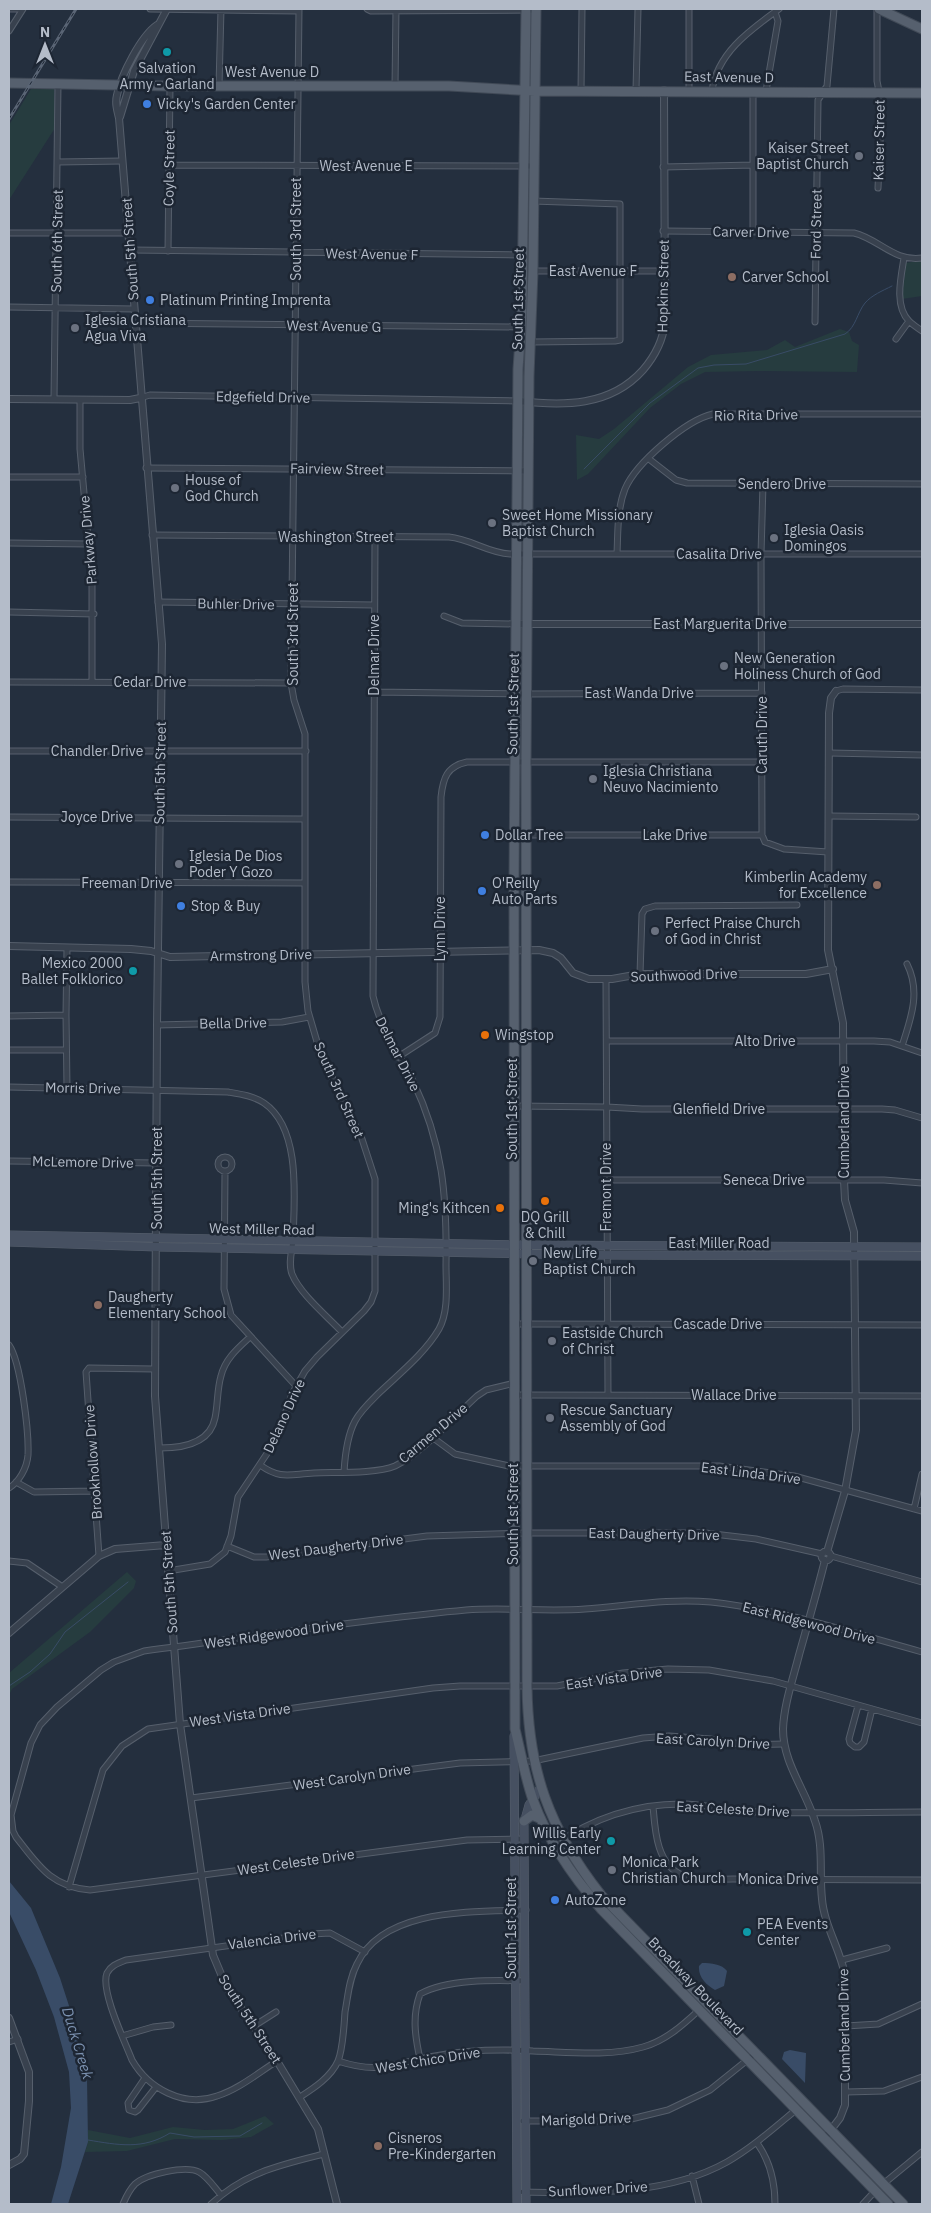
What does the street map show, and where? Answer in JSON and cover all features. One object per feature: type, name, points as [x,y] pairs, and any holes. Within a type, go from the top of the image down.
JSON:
[{"type":"main road","name":"South 1st Street","points":[[526,9],[525,119],[533,201],[526,694],[526,1609],[528,1727],[533,1761],[541,1787],[533,1798],[524,1820],[520,1839],[526,1910],[522,2050],[518,2087],[522,2121],[522,2192],[526,2204]]},
{"type":"main road","name":"South 1st Street","points":[[522,2121],[526,2109],[517,1981],[516,1911],[520,1839],[519,1762],[515,1729],[514,1609],[516,1395],[515,762],[518,401],[523,271],[522,202],[529,166],[535,90],[536,9]]},
{"type":"main road","points":[[878,9],[922,29]]},
{"type":"main road","name":"West Avenue D","points":[[9,83],[170,86],[449,86],[497,90],[535,90]]},
{"type":"main road","points":[[497,90],[516,97],[521,103],[525,119]]},
{"type":"main road","name":"East Avenue D","points":[[535,90],[922,93]]},
{"type":"main road","points":[[514,1027],[525,1027]]},
{"type":"main road","points":[[515,1186],[526,1186]]},
{"type":"main road","name":"West Miller Road","points":[[9,1235],[157,1243]]},
{"type":"main road","name":"West Miller Road","points":[[9,1242],[515,1249]]},
{"type":"main road","name":"East Miller Road","points":[[515,1249],[606,1246],[731,1251],[855,1252],[922,1256]]},
{"type":"main road","name":"East Miller Road","points":[[855,1252],[922,1247]]},
{"type":"main road","name":"East Miller Road","points":[[526,1249],[606,1255],[731,1251]]},
{"type":"main road","name":"Broadway Boulevard","points":[[519,1762],[541,1819],[554,1845],[595,1902],[888,2204]]},
{"type":"main road","name":"Broadway Boulevard","points":[[541,1787],[569,1850],[601,1895],[903,2204]]},
{"type":"main road","points":[[524,1820],[532,1815],[541,1819]]},
{"type":"main road","points":[[595,1902],[601,1895]]},
{"type":"main road","points":[[633,1942],[641,1934]]},
{"type":"main road","points":[[518,2087],[526,2109]]},
{"type":"main road","name":"South 1st Street","points":[[517,2204],[522,2192]]},
{"type":"street","points":[[10,9],[22,9]]},
{"type":"street","points":[[9,31],[22,9]]},
{"type":"street","points":[[150,9],[299,10]]},
{"type":"street","name":"South 5th Street","points":[[166,9],[134,71],[124,84],[119,118],[130,233],[140,398],[162,644],[157,1024],[157,1243],[154,1369],[168,1571],[180,1724],[211,1947],[226,1986],[277,2060],[318,2129],[337,2204]]},
{"type":"street","points":[[367,9],[370,11],[396,9],[536,9]]},
{"type":"street","points":[[395,86],[396,9]]},
{"type":"street","points":[[581,90],[582,9]]},
{"type":"street","points":[[636,90],[638,9]]},
{"type":"street","points":[[689,9],[689,91]]},
{"type":"street","name":"Ford Street","points":[[814,322],[818,100],[826,86],[834,9]]},
{"type":"street","name":"Kaiser Street","points":[[878,9],[877,81],[881,120],[878,188]]},
{"type":"street","points":[[219,86],[221,10]]},
{"type":"street","name":"South 3rd Street","points":[[299,10],[291,683],[294,700],[305,734],[306,751],[305,982],[309,1017],[320,1052],[348,1108],[372,1168],[376,1247]]},
{"type":"street","points":[[712,91],[716,70],[722,61],[744,36],[777,10]]},
{"type":"street","points":[[766,92],[778,22],[777,10]]},
{"type":"street","name":"South 6th Street","points":[[54,399],[58,83]]},
{"type":"street","name":"Coyle Street","points":[[168,251],[170,86]]},
{"type":"street","name":"Hopkins Street","points":[[518,401],[589,402],[604,398],[621,389],[637,376],[653,358],[663,336],[665,322],[663,231],[664,90]]},
{"type":"street","points":[[753,91],[753,232]]},
{"type":"street","points":[[58,162],[122,161]]},
{"type":"street","name":"West Avenue E","points":[[169,165],[529,166]]},
{"type":"street","points":[[663,167],[754,165]]},
{"type":"street","points":[[532,342],[620,340],[620,204],[616,202],[533,201]]},
{"type":"street","name":"Carver Drive","points":[[663,231],[854,233],[862,235],[894,255],[904,258],[922,258]]},
{"type":"street","points":[[9,233],[130,233]]},
{"type":"street","name":"West Avenue F","points":[[131,250],[523,255]]},
{"type":"street","points":[[904,258],[900,300],[902,311],[909,321],[922,331]]},
{"type":"street","name":"East Avenue F","points":[[523,271],[664,271]]},
{"type":"street","points":[[9,307],[134,308]]},
{"type":"street","points":[[896,339],[909,321]]},
{"type":"street","name":"West Avenue G","points":[[136,323],[532,328]]},
{"type":"street","name":"Edgefield Drive","points":[[9,399],[130,400],[150,396],[518,401]]},
{"type":"street","name":"Parkway Drive","points":[[80,400],[78,415],[82,477],[94,614],[92,681]]},
{"type":"street","name":"Rio Rita Drive","points":[[617,554],[620,504],[632,477],[677,431],[698,418],[713,414],[922,414]]},
{"type":"street","name":"Sendero Drive","points":[[649,459],[669,476],[687,483],[922,484]]},
{"type":"street","name":"Fairview Street","points":[[146,468],[528,471]]},
{"type":"street","points":[[9,476],[82,477]]},
{"type":"street","name":"Caruth Drive","points":[[762,835],[761,554],[763,484]]},
{"type":"street","name":"Washington Street","points":[[152,535],[457,538],[494,552],[517,554]]},
{"type":"street","name":"Delmar Drive","points":[[344,1472],[347,1444],[355,1421],[370,1402],[433,1339],[441,1326],[445,1308],[446,1204],[443,1174],[434,1135],[412,1080],[398,1056],[376,1008],[373,996],[375,537]]},
{"type":"street","points":[[9,543],[89,544]]},
{"type":"street","name":"Casalita Drive","points":[[517,554],[922,554]]},
{"type":"street","name":"Buhler Drive","points":[[158,602],[374,605]]},
{"type":"street","points":[[9,612],[94,614]]},
{"type":"street","points":[[444,616],[462,623],[517,624]]},
{"type":"street","name":"East Marguerita Drive","points":[[517,624],[922,624]]},
{"type":"street","name":"Cedar Drive","points":[[9,682],[161,681],[291,683]]},
{"type":"street","points":[[836,692],[843,690],[922,690]]},
{"type":"street","name":"East Wanda Drive","points":[[374,692],[516,694],[762,693]]},
{"type":"street","name":"Cumberland Drive","points":[[824,2139],[840,2118],[845,2105],[845,1975],[842,1960],[822,1901],[819,1836],[812,1812],[789,1763],[784,1744],[784,1712],[845,1491],[856,1430],[855,1252],[853,1224],[845,1200],[843,1023],[828,950],[829,714],[831,698],[836,692]]},
{"type":"street","name":"Chandler Drive","points":[[9,750],[306,751]]},
{"type":"street","points":[[830,753],[922,755]]},
{"type":"street","points":[[515,762],[762,762]]},
{"type":"street","name":"Lynn Drive","points":[[398,1056],[428,1038],[438,1027],[440,1017],[441,797],[443,780],[452,767],[459,764],[515,762]]},
{"type":"street","points":[[829,816],[916,816]]},
{"type":"street","name":"Joyce Drive","points":[[9,817],[305,819]]},
{"type":"street","name":"Lake Drive","points":[[515,835],[762,835]]},
{"type":"street","points":[[762,835],[765,842],[784,850],[828,852]]},
{"type":"street","name":"Freeman Drive","points":[[9,882],[304,883]]},
{"type":"street","points":[[640,974],[642,914],[646,909],[654,906],[797,905]]},
{"type":"street","name":"Armstrong Drive","points":[[9,946],[131,949],[170,957],[515,950]]},
{"type":"street","points":[[67,948],[67,1088]]},
{"type":"street","name":"Southwood Drive","points":[[515,950],[550,951],[560,958],[576,975],[589,980],[606,980],[640,974],[806,974],[833,969]]},
{"type":"street","points":[[902,1046],[915,1003],[913,975],[907,964]]},
{"type":"street","name":"Fremont Drive","points":[[606,980],[608,1395]]},
{"type":"street","points":[[9,1016],[66,1015]]},
{"type":"street","name":"Bella Drive","points":[[157,1024],[275,1022],[309,1017]]},
{"type":"street","name":"Alto Drive","points":[[607,1041],[890,1042],[922,1053]]},
{"type":"street","points":[[9,1050],[66,1050]]},
{"type":"street","name":"Morris Drive","points":[[9,1088],[149,1089],[157,1091],[241,1094],[264,1103],[273,1111],[293,1154],[292,1274],[299,1286],[342,1332]]},
{"type":"street","name":"Glenfield Drive","points":[[515,1106],[642,1109],[844,1108],[895,1110],[922,1118]]},
{"type":"street","name":"McLemore Drive","points":[[9,1161],[157,1163]]},
{"type":"street","points":[[225,1171],[224,1289],[231,1315],[297,1386]]},
{"type":"street","name":"Seneca Drive","points":[[606,1180],[884,1180],[922,1183]]},
{"type":"street","name":"Delano Drive","points":[[227,1546],[238,1497],[276,1440],[292,1394],[305,1371],[371,1302],[376,1284],[376,1247]]},
{"type":"street","name":"Cascade Drive","points":[[515,1324],[922,1325]]},
{"type":"street","points":[[160,1448],[180,1448],[191,1445],[201,1439],[211,1427],[215,1420],[221,1375],[234,1352],[250,1337]]},
{"type":"street","points":[[9,1345],[18,1364],[28,1456],[23,1472],[9,1488]]},
{"type":"street","name":"Brookhollow Drive","points":[[99,1556],[96,1491],[86,1372],[89,1368],[154,1369]]},
{"type":"street","name":"Carmen Drive","points":[[260,1465],[273,1474],[344,1472],[394,1466],[411,1455],[486,1390],[516,1383]]},
{"type":"street","name":"Wallace Drive","points":[[516,1395],[922,1396]]},
{"type":"street","name":"East Linda Drive","points":[[432,1437],[455,1454],[515,1467],[719,1466],[794,1476],[922,1511]]},
{"type":"street","points":[[914,1509],[922,1474]]},
{"type":"street","points":[[16,1482],[34,1492],[96,1491]]},
{"type":"street","name":"East Daugherty Drive","points":[[515,1533],[704,1532],[756,1539],[922,1582]]},
{"type":"street","name":"West Daugherty Drive","points":[[227,1546],[254,1557],[266,1557],[427,1536],[515,1533]]},
{"type":"street","points":[[9,1633],[61,1586],[99,1556],[115,1549],[166,1545]]},
{"type":"street","points":[[168,1571],[210,1564],[225,1552],[227,1546]]},
{"type":"street","points":[[9,1561],[27,1563],[61,1586]]},
{"type":"street","name":"East Ridgewood Drive","points":[[514,1609],[585,1609],[641,1602],[708,1602],[753,1607],[922,1652]]},
{"type":"street","name":"West Ridgewood Drive","points":[[69,1887],[52,1879],[30,1855],[13,1831],[11,1815],[31,1743],[48,1714],[81,1686],[114,1662],[144,1651],[381,1619],[469,1610],[514,1609]]},
{"type":"street","name":"East Vista Drive","points":[[515,1686],[557,1686],[623,1673],[668,1669],[723,1672],[773,1680],[922,1723]]},
{"type":"street","name":"West Vista Drive","points":[[69,1887],[104,1770],[122,1746],[148,1730],[433,1688],[515,1686]]},
{"type":"street","points":[[858,1706],[849,1739],[850,1743],[855,1747],[859,1747],[864,1742],[872,1709]]},
{"type":"street","name":"East Carolyn Drive","points":[[519,1762],[533,1761],[643,1738],[669,1736],[710,1739],[747,1745],[784,1744]]},
{"type":"street","name":"West Carolyn Drive","points":[[191,1798],[460,1763],[519,1762]]},
{"type":"street","name":"East Celeste Drive","points":[[554,1845],[577,1830],[605,1818],[653,1806],[685,1804],[758,1812],[922,1812]]},
{"type":"street","name":"Monica Drive","points":[[653,1806],[655,1833],[660,1850],[668,1863],[682,1875],[710,1879],[922,1880]]},
{"type":"street","name":"West Celeste Drive","points":[[69,1887],[90,1890],[467,1840],[520,1839]]},
{"type":"street","points":[[300,2097],[325,2078],[338,2061],[349,1986],[357,1963],[378,1938],[393,1928],[412,1921],[480,1911],[526,1910]]},
{"type":"street","name":"Valencia Drive","points":[[122,2036],[106,1982],[108,1972],[115,1964],[126,1960],[211,1947],[330,1933],[365,1952]]},
{"type":"street","points":[[842,1960],[887,1948]]},
{"type":"street","points":[[420,2059],[414,2017],[420,1994],[434,1988],[480,1981],[525,1981]]},
{"type":"street","name":"West Chico Drive","points":[[338,2061],[358,2067],[376,2069],[420,2059],[472,2052],[522,2050],[600,2053],[643,2047],[680,2027],[707,2002]]},
{"type":"street","points":[[846,2026],[878,2024],[922,2004]]},
{"type":"street","points":[[254,2026],[276,2012]]},
{"type":"street","points":[[9,2018],[29,2072],[29,2101],[24,2154],[10,2163]]},
{"type":"street","points":[[171,2025],[153,2026],[122,2036],[132,2060],[145,2078],[170,2095],[202,2099],[217,2096],[243,2084],[277,2060]]},
{"type":"street","points":[[9,2042],[18,2039]]},
{"type":"street","name":"Marigold Drive","points":[[522,2121],[623,2121],[668,2110],[710,2090],[756,2053]]},
{"type":"street","points":[[846,2092],[884,2091],[922,2077]]},
{"type":"street","points":[[145,2078],[128,2103],[129,2110],[135,2112],[138,2110],[156,2087]]},
{"type":"street","name":"Sunflower Drive","points":[[522,2192],[632,2190],[664,2185],[726,2162],[757,2143],[805,2103]]},
{"type":"street","points":[[757,2143],[765,2154],[772,2176],[775,2204]]},
{"type":"street","points":[[863,2204],[909,2161],[922,2152]]},
{"type":"street","points":[[211,2204],[244,2178],[277,2166],[324,2154]]},
{"type":"street","points":[[123,2204],[128,2192],[146,2176],[186,2169],[198,2171],[207,2178],[221,2195]]},
{"type":"street","points":[[692,2176],[699,2204]]},
{"type":"green space","points":[[31,89],[54,89],[55,128],[9,200],[9,125]]},
{"type":"green space","points":[[922,260],[922,296],[902,299],[906,263]]},
{"type":"green space","points":[[840,329],[849,332],[852,341],[859,345],[857,372],[705,372],[681,384],[650,408],[588,474],[577,480],[576,435],[599,439],[614,429],[688,367],[711,355],[767,350],[785,340],[795,347]]},
{"type":"green space","points":[[127,1572],[136,1581],[134,1588],[90,1632],[12,1689],[9,1695],[9,1673]]},
{"type":"green space","points":[[265,2116],[274,2124],[251,2137],[222,2140],[175,2139],[127,2151],[85,2152],[88,2142],[88,2130],[130,2138],[173,2127],[205,2130],[233,2129]]},
{"type":"water","name":"Duck Creek","points":[[9,1881],[31,1908],[60,1978],[71,2012],[87,2078],[88,2142],[68,2204],[51,2204],[61,2167],[71,2108],[69,2072],[54,2017],[36,1970],[9,1912]]},
{"type":"water","points":[[702,1963],[716,1964],[727,1971],[724,1986],[715,1990],[706,1983],[701,1977],[699,1970],[699,1966]]},
{"type":"water","points":[[790,2050],[806,2053],[805,2083],[782,2059],[784,2052]]},
{"type":"waterway","points":[[584,469],[650,403],[698,368],[714,365],[746,364],[845,334],[852,328],[862,307],[868,300],[877,293],[892,286]]},
{"type":"waterway","points":[[9,1686],[30,1672],[50,1654],[65,1632],[128,1582]]},
{"type":"waterway","points":[[88,2140],[130,2145],[150,2142],[170,2133],[194,2137],[240,2136],[262,2123]]},
{"type":"railway","points":[[9,119],[76,9]]},
{"type":"place","name":"Salvation Army - Garland","points":[[167,52]]},
{"type":"place","name":"Vicky's Garden Center","points":[[147,104]]},
{"type":"place","name":"Kaiser Street Baptist Church","points":[[859,156]]},
{"type":"place","name":"Carver School","points":[[732,277]]},
{"type":"place","name":"Platinum Printing Imprenta","points":[[150,300]]},
{"type":"place","name":"Iglesia Cristiana Agua Viva","points":[[75,328]]},
{"type":"place","name":"House of God Church","points":[[175,488]]},
{"type":"place","name":"Sweet Home Missionary Baptist Church","points":[[492,523]]},
{"type":"place","name":"Iglesia Oasis Domingos","points":[[774,538]]},
{"type":"place","name":"New Generation Holiness Church of God","points":[[724,666]]},
{"type":"place","name":"Iglesia Christiana Neuvo Nacimiento","points":[[593,779]]},
{"type":"place","name":"Dollar Tree","points":[[485,835]]},
{"type":"place","name":"Iglesia De Dios Poder Y Gozo","points":[[179,864]]},
{"type":"place","name":"Kimberlin Academy for Excellence","points":[[877,885]]},
{"type":"place","name":"O'Reilly Auto Parts","points":[[482,891]]},
{"type":"place","name":"Stop & Buy","points":[[181,906]]},
{"type":"place","name":"Perfect Praise Church of God in Christ","points":[[655,931]]},
{"type":"place","name":"Mexico 2000 Ballet Folklorico","points":[[133,971]]},
{"type":"place","name":"Wingstop","points":[[485,1035]]},
{"type":"place","name":"DQ Grill & Chill","points":[[545,1201]]},
{"type":"place","name":"Ming's Kithcen","points":[[500,1208]]},
{"type":"place","name":"New Life Baptist Church","points":[[533,1261]]},
{"type":"place","name":"Daugherty Elementary School","points":[[98,1305]]},
{"type":"place","name":"Eastside Church of Christ","points":[[552,1341]]},
{"type":"place","name":"Rescue Sanctuary Assembly of God","points":[[550,1418]]},
{"type":"place","name":"Willis Early Learning Center","points":[[611,1841]]},
{"type":"place","name":"Monica Park Christian Church","points":[[612,1870]]},
{"type":"place","name":"AutoZone","points":[[555,1900]]},
{"type":"place","name":"PEA Events Center","points":[[747,1932]]},
{"type":"place","name":"Cisneros Pre-Kindergarten","points":[[378,2146]]}]
